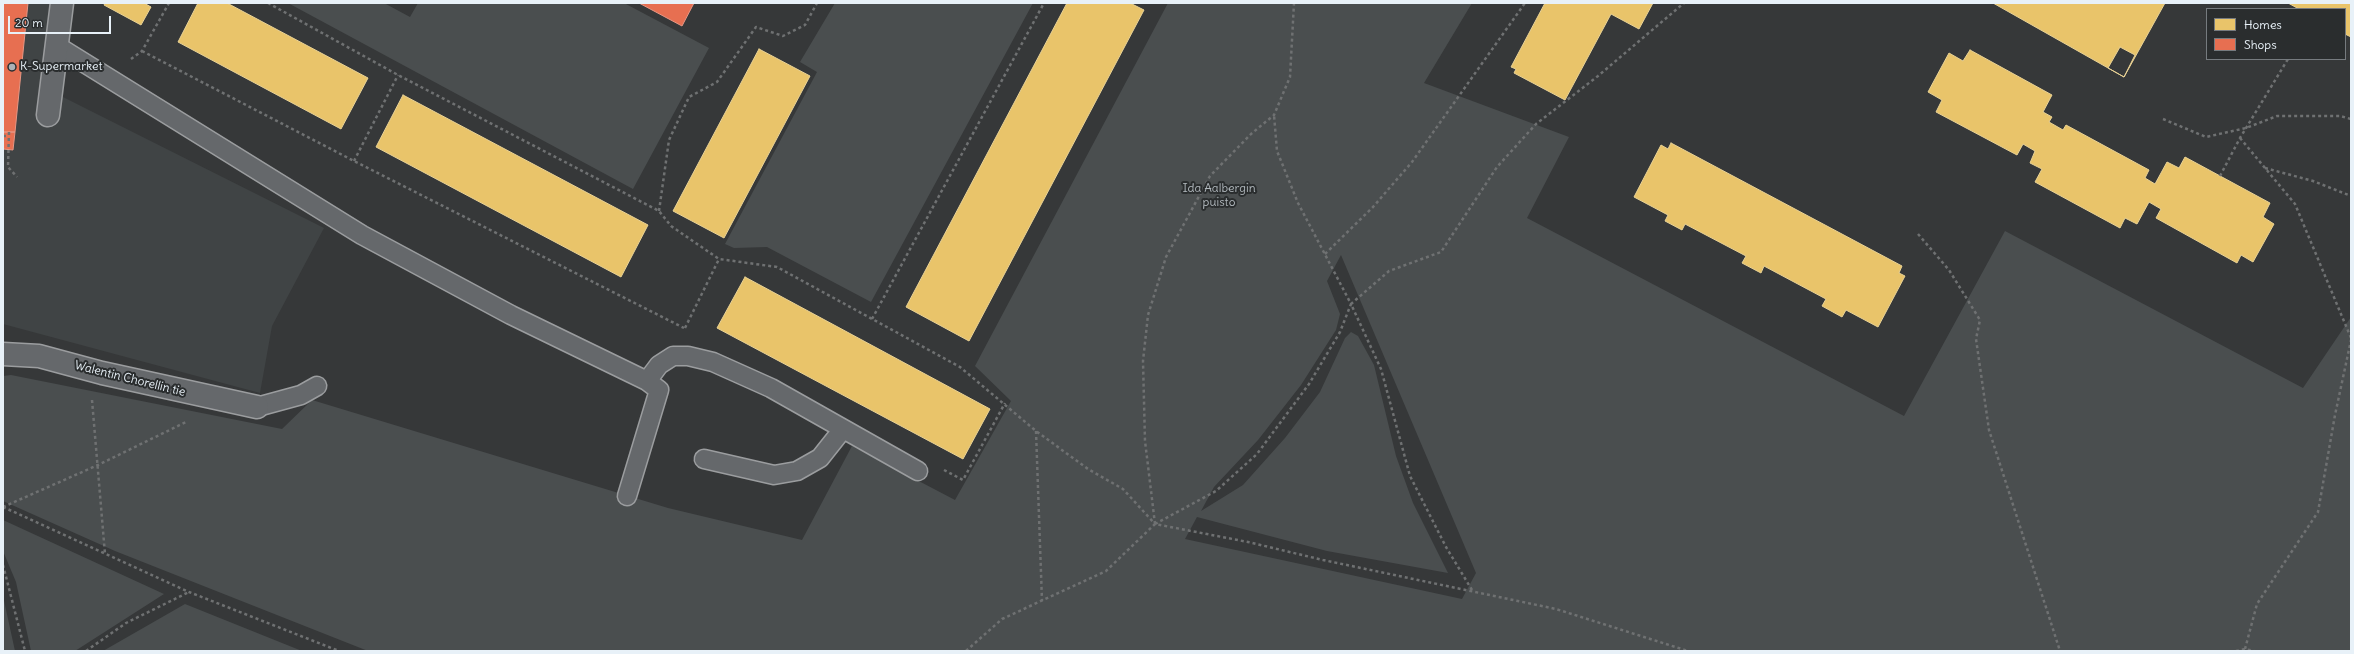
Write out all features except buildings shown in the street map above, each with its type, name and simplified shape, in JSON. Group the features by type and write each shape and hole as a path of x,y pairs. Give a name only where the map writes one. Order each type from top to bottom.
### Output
{"street":[{"path":"48,115 62,3"},
{"name":"Walentin Chorellin tie","path":"3,354 38,356 90,370 227,402 257,407"}],"lane":[{"path":"57,46 362,236 512,315 647,381 659,390 627,496"},
{"path":"647,381 659,366 673,356 688,356 714,362 771,388 918,471"},
{"path":"257,407 301,395 317,386"},
{"path":"704,459 774,475 797,471 820,458 843,429"}],"path":[{"path":"127,62 142,51 169,3"},
{"path":"268,3 398,75 659,211 671,226 718,259 777,267 960,367 1036,431 1088,469 1123,489 1155,524 1556,609 1688,651"},
{"path":"659,211 669,140 689,97 717,82 756,27 783,36 805,25 817,3"},
{"path":"872,319 1044,3"},
{"path":"1155,524 1145,441 1143,362 1148,315 1166,257 1210,176 1252,134 1274,115 1290,77 1294,3"},
{"path":"1325,254 1374,208 1412,162 1525,3"},
{"path":"966,651 1002,619 1106,571 1155,524 1216,491 1257,454 1309,384 1340,332 1351,304 1389,270 1441,252 1497,166 1536,124 1598,76 1684,3"},
{"path":"142,51 354,162 685,328"},
{"path":"2220,176 2240,138 2287,60"},
{"path":"354,162 398,75"},
{"path":"1274,115 1277,151 1298,203 1351,304 1381,369 1410,476 1446,547 1472,590"},
{"path":"2163,118 2206,137 2246,128 2277,116 2340,116 2351,119"},
{"path":"9,132 8,167 17,178"},
{"path":"3,136 9,136"},
{"path":"2240,138 2296,204 2351,339 2335,415 2318,512 2257,604 2245,649"},
{"path":"2265,168 2312,181 2351,196"},
{"path":"1918,234 1949,270 1980,320 1976,339 1989,430 2060,651"},
{"path":"673,356 718,259"},
{"path":"90,370 105,554"},
{"path":"3,507 98,465 227,402"},
{"path":"1036,431 1042,601"},
{"path":"3,507 189,592 339,651"},
{"path":"3,565 25,651"},
{"path":"86,651 126,624 189,592"},
{"path":"2236,651 2245,649 2254,651"}],"shaded area":[{"path":"3,3 54,3 45,88 324,228 272,326 260,393 3,324"}],"green space":[{"path":"288,3 384,3 410,17 418,3 624,3 709,48 633,189"},
{"path":"835,3 1033,3 871,302 767,247 734,248 725,244 817,72 800,62"},
{"name":"Ida Aalbergin puisto","path":"1168,3 1472,3 1424,83 1569,137 1527,218 1904,416 2005,231 2303,388 2351,317 2351,651 368,651 115,551 3,501 3,376 11,375 282,429 312,400 668,508 802,540 852,446 955,500 1011,401 975,366","holes":["1341,255 1476,573 1462,599 1185,539 1197,517 1327,551 1448,573 1413,503 1396,456 1374,365 1358,336 1351,332 1345,338 1320,392 1285,438 1243,485 1201,511 1214,487 1258,440 1301,385 1336,330 1340,314 1327,281"]},
{"path":"3,520 164,594 75,651 31,651 16,582 3,551"},
{"path":"3,596 15,651 3,651"},
{"path":"185,604 302,651 103,651"}],"place":[{"name":"K-Supermarket","path":"12,67"}]}
